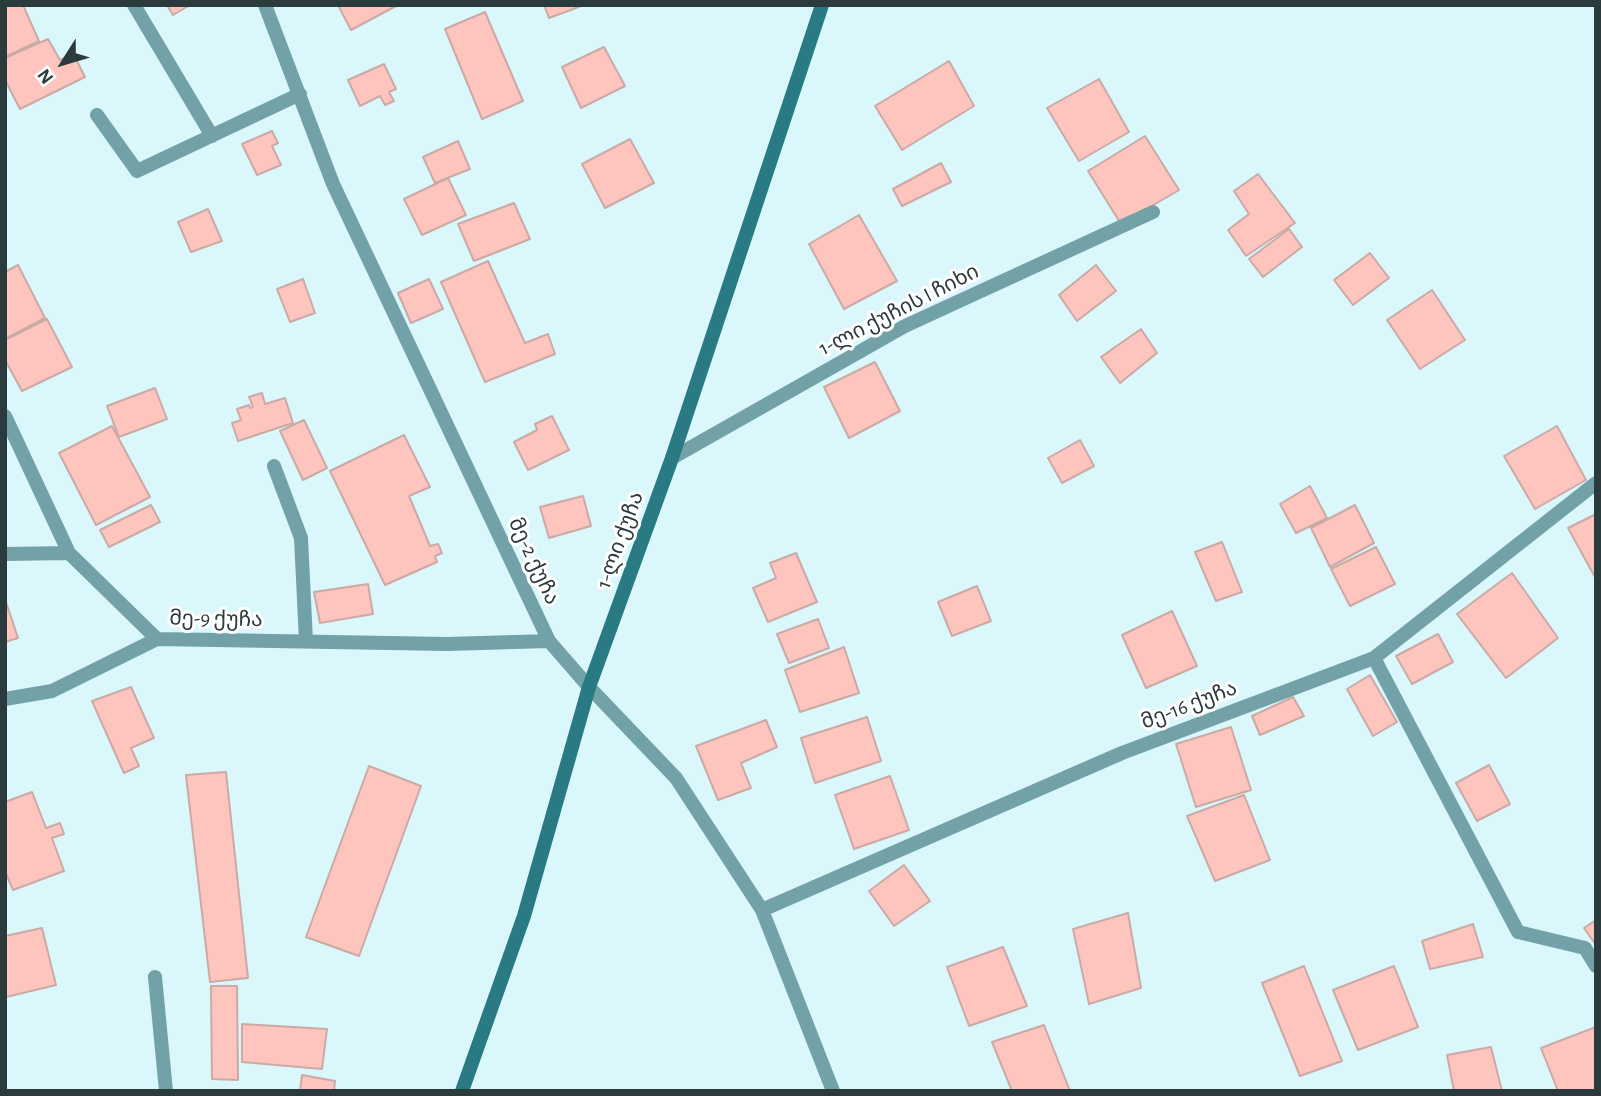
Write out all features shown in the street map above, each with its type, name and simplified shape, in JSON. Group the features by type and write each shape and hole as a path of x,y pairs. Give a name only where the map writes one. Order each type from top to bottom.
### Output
{"main road":[{"name":"1-ლი ქუჩა","path":"462,1091 524,916 589,687 672,458 822,5"}],"street":[{"path":"134,5 212,135"},
{"name":"მე-2 ქუჩა","path":"265,5 334,184 549,641 589,687 677,778 762,910 833,1091"},
{"path":"97,115 137,170 300,94"},
{"name":"1-ლი ქუჩის I ჩიხი","path":"672,458 905,326 1153,212"},
{"name":"მე-9 ქუჩა","path":"5,416 69,553 157,639 447,644 549,641"},
{"path":"274,466 300,538 306,641"},
{"name":"მე-16 ქუჩა","path":"762,910 1122,753 1374,658 1596,483"},
{"path":"5,554 69,553"},
{"path":"5,699 52,691 157,639"},
{"path":"1374,658 1518,932 1585,948 1596,966"},
{"path":"155,977 166,1091"}],"building":[{"path":"5,5 23,5 39,41 5,57"},
{"path":"167,5 190,5 173,15"},
{"path":"338,5 398,5 351,30"},
{"path":"544,5 584,5 549,18"},
{"path":"485,12 523,101 482,119 445,29"},
{"path":"48,39 60,60 74,55 85,77 20,109 5,80 5,58"},
{"path":"604,47 625,86 581,108 562,67"},
{"path":"949,61 974,106 902,150 875,106"},
{"path":"384,64 396,89 389,92 394,101 385,105 380,96 360,106 348,80"},
{"path":"1099,79 1129,132 1079,161 1047,108"},
{"path":"272,131 278,143 272,146 281,165 257,175 242,144"},
{"path":"1145,136 1179,190 1121,224 1088,171"},
{"path":"630,139 654,183 605,208 582,164"},
{"path":"458,141 470,169 435,183 423,157"},
{"path":"941,163 951,182 902,206 893,189"},
{"path":"1258,174 1295,223 1246,256 1228,230 1249,214 1234,191"},
{"path":"448,178 466,215 422,235 404,199"},
{"path":"514,203 530,239 474,261 458,224"},
{"path":"208,209 222,241 191,252 178,222"},
{"path":"859,215 897,281 844,309 809,244"},
{"path":"1289,229 1302,247 1263,277 1249,259"},
{"path":"1370,253 1389,278 1353,305 1334,280"},
{"path":"488,261 525,343 548,334 555,354 485,382 441,282"},
{"path":"18,265 45,318 5,339 5,272"},
{"path":"1096,265 1116,291 1077,321 1059,295"},
{"path":"303,279 315,313 290,322 277,289"},
{"path":"429,279 443,309 411,323 398,293"},
{"path":"1432,290 1465,340 1420,369 1387,320"},
{"path":"47,319 72,367 22,391 5,360 5,340"},
{"path":"1141,329 1157,353 1120,383 1101,357"},
{"path":"875,362 900,411 849,438 824,387"},
{"path":"155,388 167,419 119,437 107,406"},
{"path":"262,393 265,404 285,398 293,423 238,441 232,423 241,420 237,409 249,405 250,408 253,407 249,397"},
{"path":"552,416 569,450 528,470 514,442 537,430 535,424"},
{"path":"304,420 327,468 303,480 280,431"},
{"path":"112,426 150,497 96,525 59,453"},
{"path":"1557,426 1586,480 1535,509 1504,456"},
{"path":"404,435 430,487 409,496 430,546 438,544 442,553 435,556 437,562 385,585 330,471"},
{"path":"1080,440 1094,466 1062,483 1048,458"},
{"path":"1310,486 1327,518 1296,533 1280,504"},
{"path":"583,496 591,526 549,538 540,507"},
{"path":"151,505 160,522 109,547 100,530"},
{"path":"1355,505 1374,543 1330,567 1311,528"},
{"path":"1596,514 1596,579 1568,528"},
{"path":"1222,542 1242,592 1216,601 1195,552"},
{"path":"1376,547 1395,584 1350,606 1331,569"},
{"path":"796,553 817,602 768,622 753,588 776,578 770,563"},
{"path":"1512,573 1558,638 1506,678 1457,614"},
{"path":"368,584 373,614 320,623 314,592"},
{"path":"977,586 991,621 952,636 938,602"},
{"path":"5,599 18,638 5,642"},
{"path":"1172,611 1197,666 1146,688 1122,635"},
{"path":"818,619 829,648 789,663 777,634"},
{"path":"1438,634 1453,662 1412,684 1396,656"},
{"path":"844,647 859,693 800,712 785,670"},
{"path":"1370,675 1397,722 1373,736 1347,689"},
{"path":"131,687 154,738 131,748 139,766 124,773 92,701"},
{"path":"1293,697 1304,716 1260,735 1252,716"},
{"path":"867,717 881,761 815,783 801,738"},
{"path":"766,720 777,747 741,763 751,788 718,800 696,746"},
{"path":"1231,727 1251,790 1196,807 1176,744"},
{"path":"1489,765 1510,804 1477,821 1456,783"},
{"path":"369,766 421,786 359,956 306,937"},
{"path":"226,772 248,978 210,982 186,775"},
{"path":"890,776 909,830 854,849 835,795"},
{"path":"32,792 46,828 60,823 64,834 52,838 64,871 13,890 5,871 5,802"},
{"path":"1244,795 1270,860 1215,881 1187,816"},
{"path":"904,865 930,901 894,926 869,891"},
{"path":"1128,913 1141,988 1089,1004 1073,929"},
{"path":"1596,920 1596,945 1584,928"},
{"path":"1473,924 1483,957 1430,969 1422,941"},
{"path":"42,928 56,985 6,997 5,936"},
{"path":"1003,947 1027,1006 969,1026 947,967"},
{"path":"1304,966 1342,1061 1300,1076 1262,983"},
{"path":"1394,966 1418,1027 1358,1050 1333,990"},
{"path":"211,986 237,986 238,1080 212,1079"},
{"path":"242,1024 327,1029 322,1069 242,1062"},
{"path":"1044,1025 1070,1091 1012,1091 992,1042"},
{"path":"1596,1027 1596,1091 1558,1091 1541,1048"},
{"path":"1491,1047 1502,1091 1454,1091 1447,1055"},
{"path":"302,1075 335,1081 334,1091 300,1091"}]}
